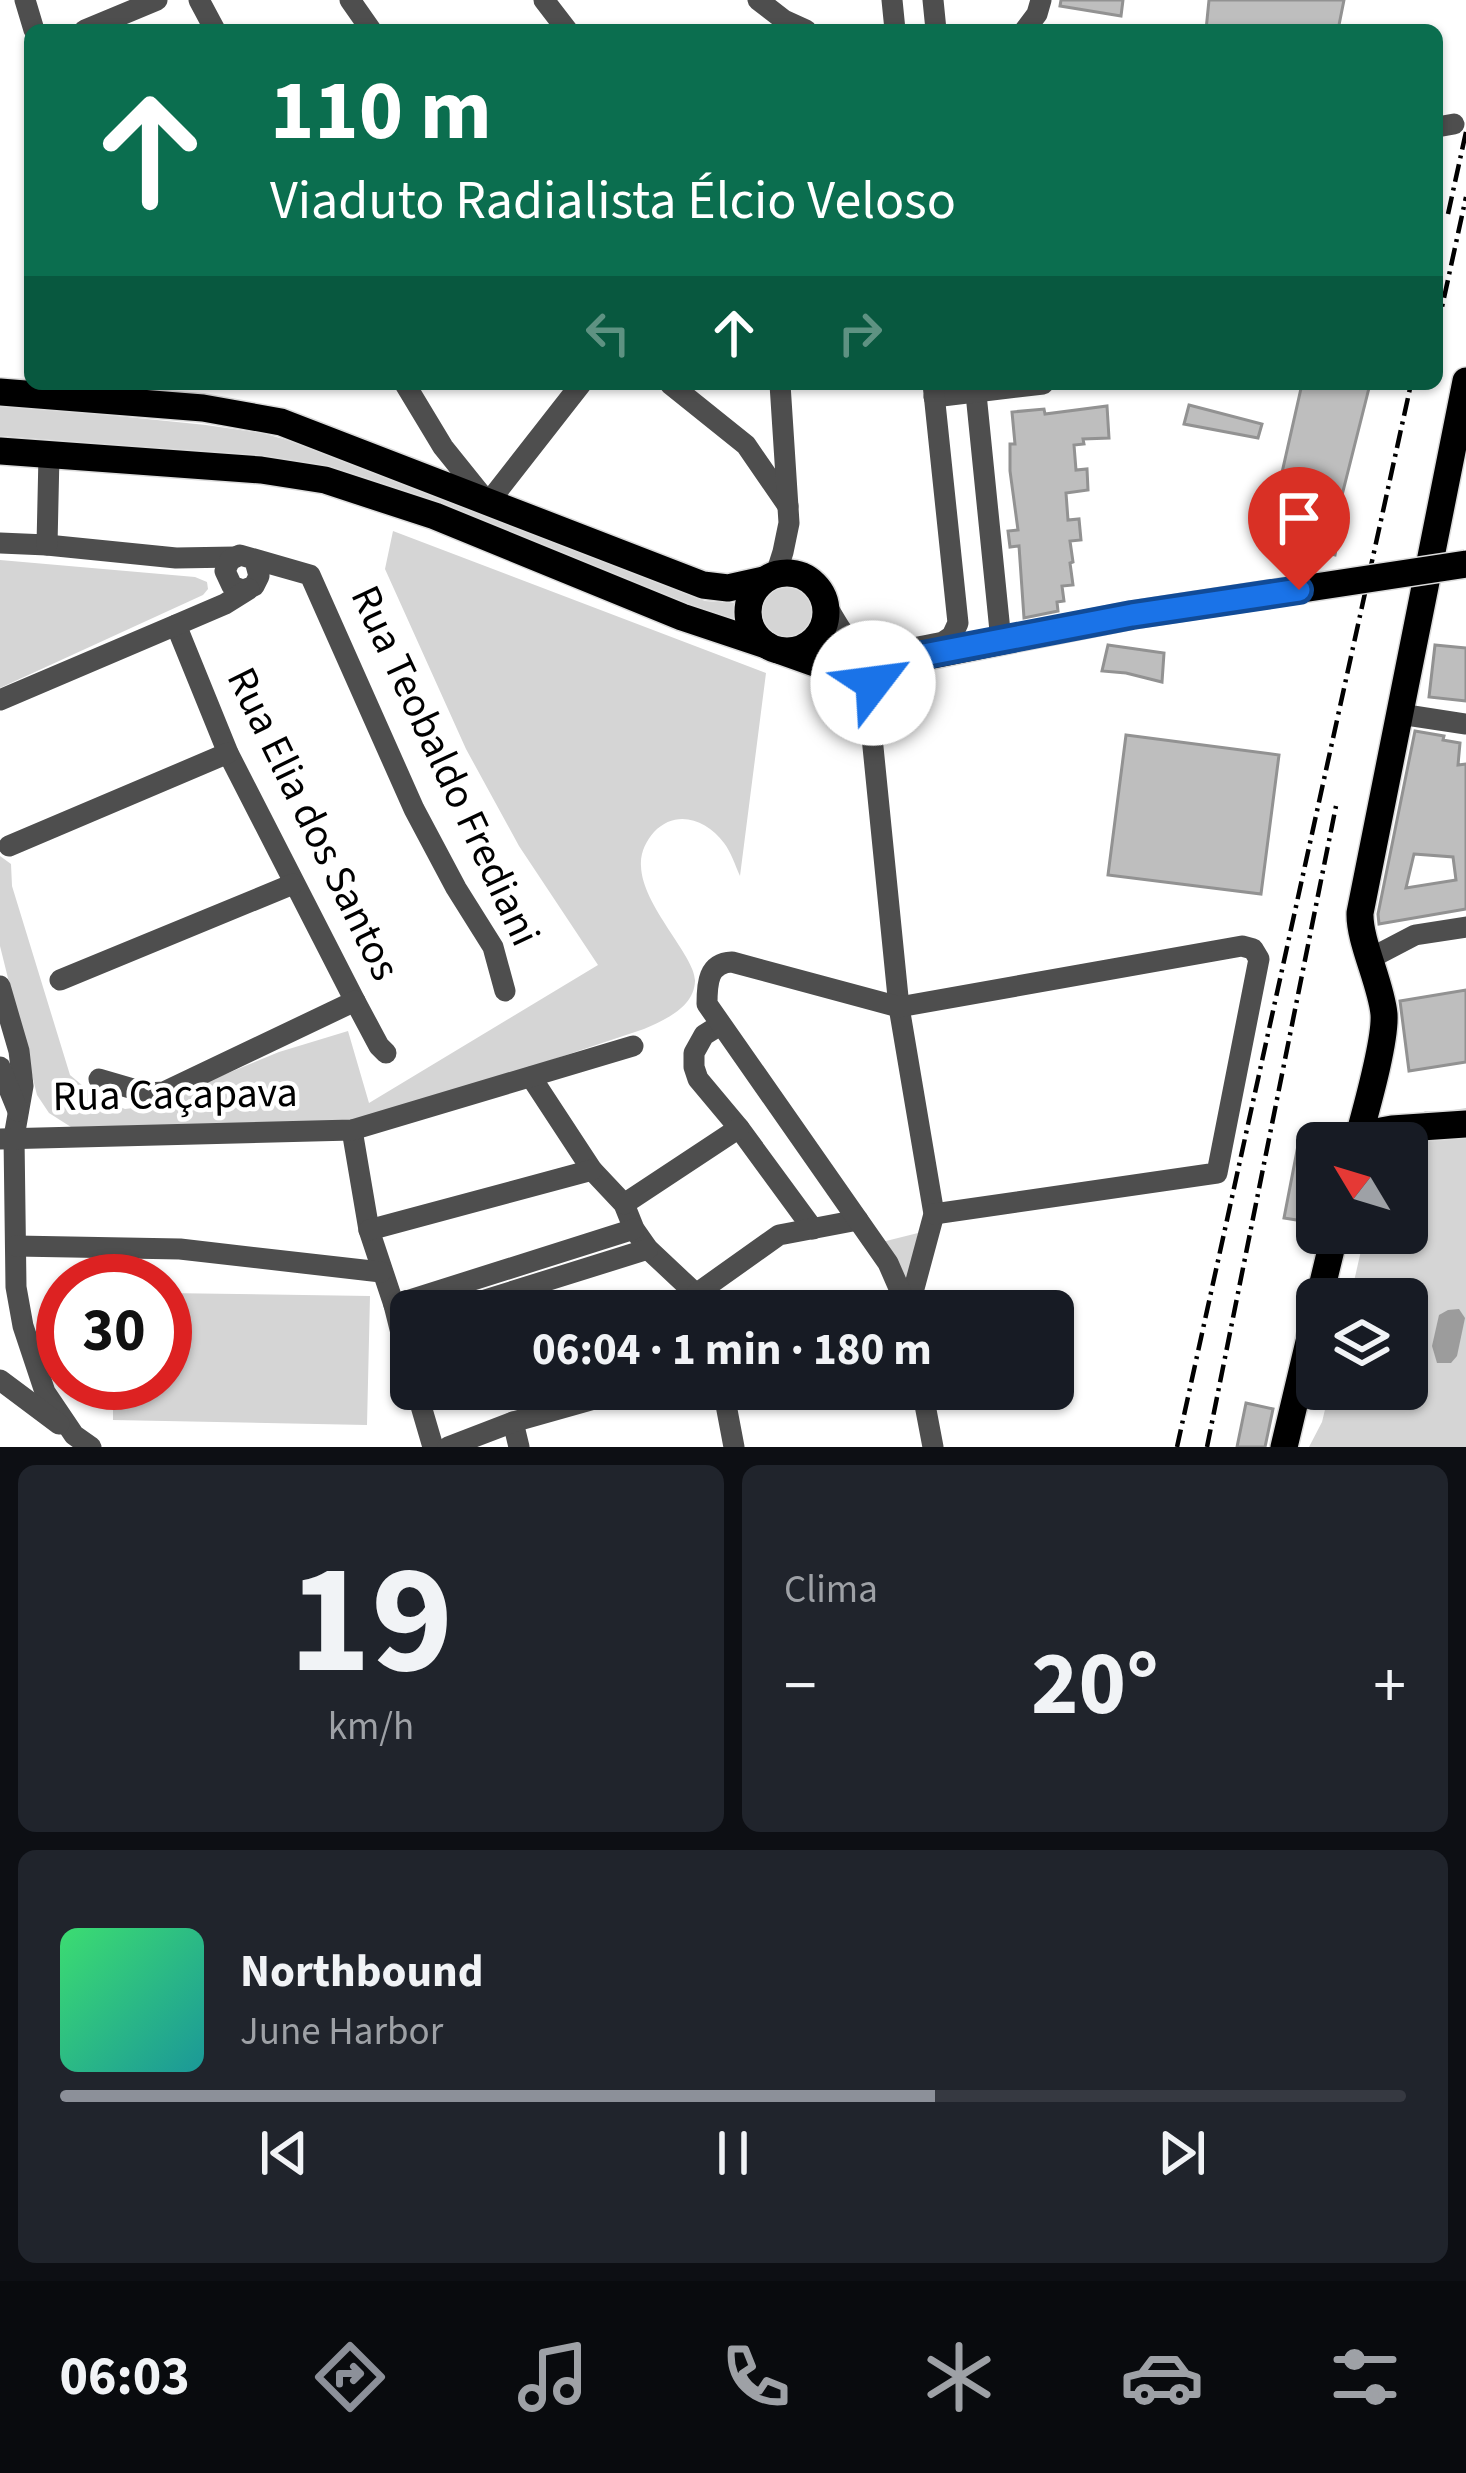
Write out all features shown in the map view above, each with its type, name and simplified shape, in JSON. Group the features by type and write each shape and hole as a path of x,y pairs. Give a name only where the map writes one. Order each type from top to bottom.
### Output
{"main road":[{"path":"1362,1122 1384,1013 1360,913 1466,381"},
{"path":"0,392 142,394 281,422 703,585 728,588 770,577 798,573 809,578 827,607 822,631 794,651 774,648 750,626 749,600 770,577"},
{"path":"0,451 261,470 325,480 435,516 701,625 843,673 1132,615 1466,564"},
{"path":"1428,1127 1466,1124"},
{"path":"1284,1447 1296,1396"}],"street":[{"path":"99,24 157,0"},
{"path":"544,0 562,24"},
{"path":"758,0 793,24"},
{"path":"409,390 443,447 488,503 576,390"},
{"path":"677,390 746,445 788,507"},
{"path":"770,577 788,537 781,390"},
{"path":"827,607 844,635 857,648 871,652 943,642 952,636 958,623 933,390"},
{"path":"975,390 1001,641"},
{"path":"746,445 768,442 785,433"},
{"path":"47,545 49,455"},
{"path":"0,543 176,559 242,574 210,609 0,700"},
{"name":"Rua Teobaldo Frediani","path":"242,574 303,573 415,809 494,947 505,991"},
{"name":"Rua Elia dos Santos","path":"176,626 228,753 386,1053"},
{"path":"868,697 887,662"},
{"path":"843,673 861,683 868,697 899,1007 934,1214 913,1290"},
{"path":"1400,714 1466,724"},
{"path":"9,846 228,753"},
{"path":"60,980 293,884"},
{"path":"1371,958 1415,935 1466,927"},
{"path":"898,1290 888,1263 707,1004 709,977 720,962 899,1007 1242,946 1253,949 1259,959 1217,1173 934,1214"},
{"path":"0,986 19,1051 23,1086 19,1112 7,1138 16,1246 8,1288 45,1392 83,1441"},
{"path":"99,1079 147,1093 164,1092 355,1000"},
{"path":"721,1025 704,1035 694,1053 698,1078 813,1229"},
{"name":"Rua Caçapava","path":"7,1138 352,1130 633,1046"},
{"path":"0,1067 19,1112"},
{"path":"531,1077 592,1170 624,1204 648,1249 686,1290"},
{"path":"624,1204 739,1128"},
{"path":"352,1130 369,1230 390,1292"},
{"path":"369,1230 592,1170"},
{"path":"713,1290 779,1235 858,1220"},
{"path":"475,1290 634,1229"},
{"path":"16,1246 180,1249 381,1272"},
{"path":"517,1290 648,1249"},
{"path":"0,1381 83,1441"},
{"path":"422,1410 433,1447"},
{"path":"448,1447 556,1410"},
{"path":"727,1410 734,1447"},
{"path":"926,1410 933,1447"},
{"path":"513,1422 519,1447"}],"shaded area":[{"path":"0,404 206,425 298,443 705,601 735,603 737,627 366,478 332,468 229,454 0,436"},
{"path":"393,531 766,673 740,876 717,835 690,820 663,825 648,839 641,856 650,897 693,971 689,999 677,1012 644,1029 369,1121 71,1127 49,1113 37,1095 0,946 0,856 11,864 12,886 70,1075 96,1097 125,1109 148,1106 279,1052 348,1031 369,1103 598,965 519,846 466,749 385,569"},
{"path":"0,560 195,577 207,582 208,589 0,688"},
{"path":"788,577 812,587 822,611 812,635 788,645 764,635 754,611 764,587"},
{"path":"1466,1108 1466,1447 1309,1447 1325,1410 1428,1410 1428,1278 1355,1278 1360,1254 1428,1254 1428,1122 1410,1122 1425,1111"},
{"path":"918,1233 908,1290 904,1290 878,1243"},
{"path":"192,1293 370,1296 367,1425 113,1420 113,1410 192,1410"},
{"path":"1459,1309 1465,1318 1457,1356 1451,1363 1437,1363 1432,1346 1439,1315"}],"building":[{"path":"1061,0 1123,0 1121,16 1060,6"},
{"path":"1209,0 1344,0 1339,24 1207,24"},
{"path":"1301,390 1368,390 1334,527 1340,529 1335,555 1309,549 1307,559 1290,555 1288,543 1267,539"},
{"path":"1189,405 1262,424 1258,438 1184,424"},
{"path":"1107,406 1109,438 1083,439 1084,444 1074,445 1076,470 1087,469 1088,490 1066,493 1068,520 1079,519 1081,540 1070,541 1073,585 1062,586 1064,601 1057,602 1058,611 1024,618 1019,546 1010,547 1008,531 1018,530 1010,471 1010,444 1015,444 1012,412 1044,409 1045,414"},
{"path":"1108,645 1164,653 1162,682 1102,671"},
{"path":"1435,645 1466,648 1466,701 1429,697"},
{"path":"1415,731 1444,736 1443,740 1460,743 1458,765 1466,764 1466,909 1379,924","holes":["1414,854 1453,857 1456,880 1406,888"]},
{"path":"1126,735 1279,755 1261,894 1108,875"},
{"path":"1466,990 1466,1062 1409,1071 1400,1001"},
{"path":"1296,1156 1296,1220 1284,1218"},
{"path":"1246,1403 1273,1409 1265,1447 1237,1447"}],"railway":[{"path":"1448,214 1466,132"},
{"path":"1443,302 1466,197"},
{"path":"1177,1447 1410,390"},
{"path":"1207,1447 1336,806"}],"route":[{"path":"873,683 887,662 1132,615 1299,590"}]}
